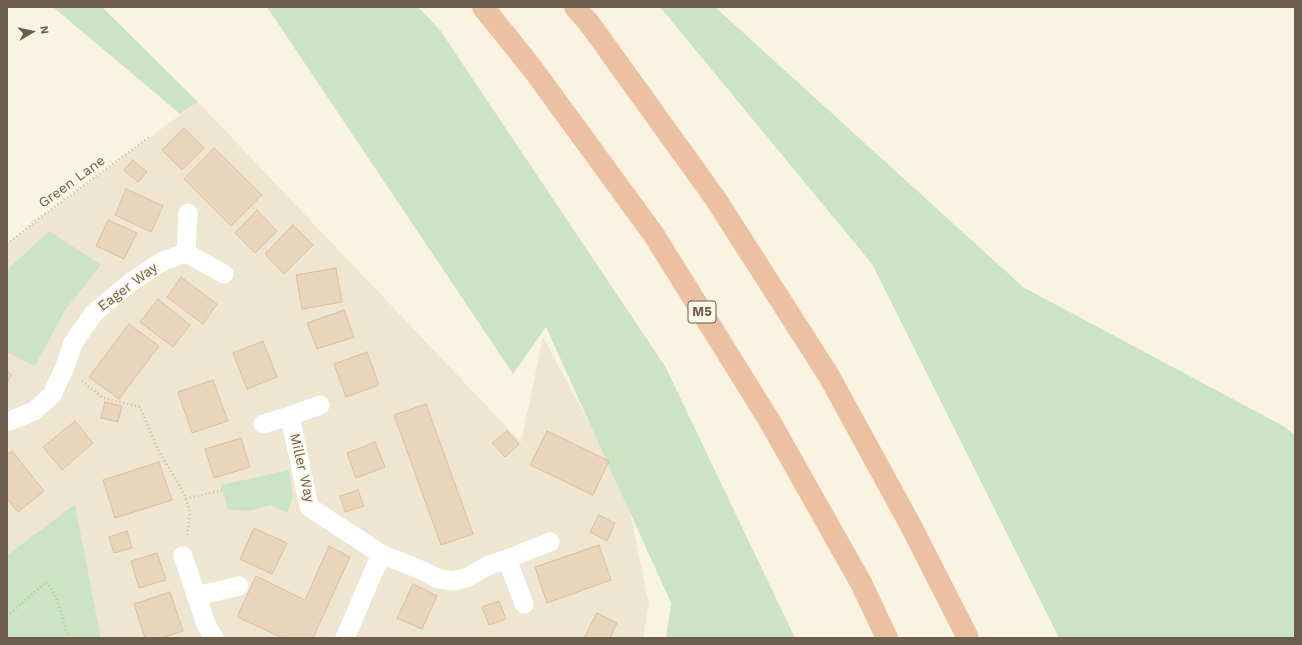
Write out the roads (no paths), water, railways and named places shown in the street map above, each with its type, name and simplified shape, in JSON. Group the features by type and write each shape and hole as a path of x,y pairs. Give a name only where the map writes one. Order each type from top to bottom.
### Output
{"highway":[{"name":"M5","path":"483,7 532,68 654,236 769,420 861,583 887,638"},
{"path":"575,7 594,30 715,198 829,376 911,526 968,638"}],"street":[{"path":"188,213 186,253 224,274"},
{"name":"Eager Way","path":"7,422 34,411 52,395 65,367 73,343 94,313 131,282 163,260 186,253"},
{"name":"Miller Way","path":"262,424 320,405"},
{"name":"Miller Way","path":"290,416 309,507 381,554 439,579 454,581 468,577 487,566 550,542"},
{"path":"345,638 381,554"},
{"path":"183,556 206,624 214,638"},
{"path":"507,559 524,604"},
{"path":"196,596 240,586"}]}
